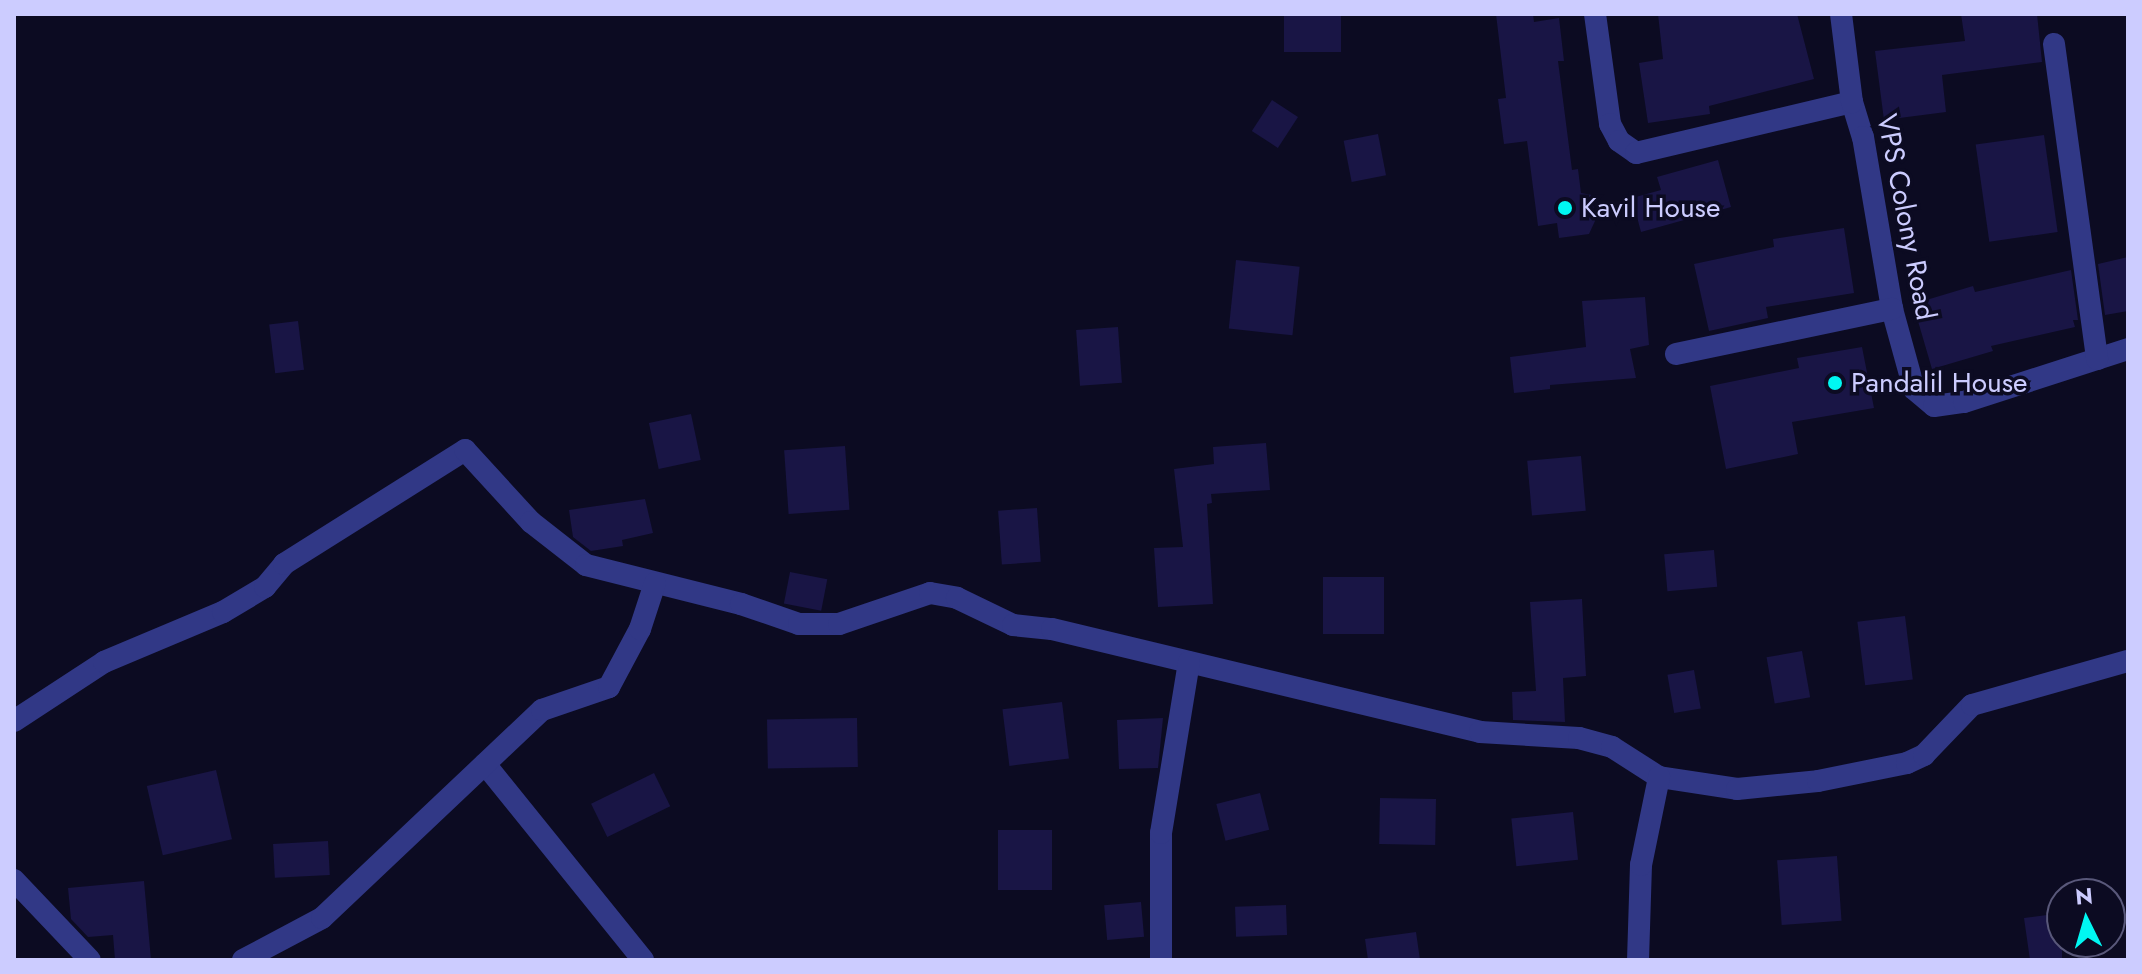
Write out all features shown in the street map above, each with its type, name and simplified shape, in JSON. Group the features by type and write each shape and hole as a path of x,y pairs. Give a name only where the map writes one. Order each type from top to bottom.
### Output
{"street":[{"name":"VPS Colony Road","path":"1595,14 1610,124 1619,141 1636,153 1852,102 1863,137 1892,309 1914,389 1934,406 1964,402 2128,349"},
{"path":"1841,14 1852,102"},
{"path":"2054,44 2097,359"},
{"path":"1676,354 1892,309"},
{"path":"14,721 104,662 223,612 265,587 284,564 465,450 531,522 586,565 741,604 799,624 839,624 930,593 957,598 1013,625 1052,629 1480,732 1579,738 1612,747 1659,777 1737,789 1818,781 1907,763 1924,755 1972,705 2128,661"},
{"path":"243,960 322,918 542,710 609,687 640,629 655,583"},
{"path":"1161,960 1161,833 1189,662"},
{"path":"485,764 643,960"},
{"path":"1638,960 1641,865 1659,777"},
{"path":"14,880 90,960"}],"building":[{"path":"1284,14 1341,14 1341,52 1284,52"},
{"path":"1496,14 1533,14 1534,22 1559,18 1564,61 1558,61 1572,170 1578,169 1581,193 1592,195 1595,221 1589,234 1559,238 1557,223 1538,226 1527,141 1504,144 1498,99 1506,98"},
{"path":"1658,14 1797,14 1814,79 1709,106 1710,114 1648,123 1639,63 1663,59"},
{"path":"1961,14 2037,14 2042,62 1942,75 1946,112 1884,120 1875,51 1965,41"},
{"path":"1272,100 1298,117 1278,148 1252,131"},
{"path":"1378,134 1386,175 1352,182 1344,141"},
{"path":"2044,135 2058,232 1989,242 1976,145"},
{"path":"1718,160 1731,207 1641,232 1632,198 1661,190 1657,177"},
{"path":"1844,228 1854,293 1766,307 1768,318 1709,331 1694,264 1774,247 1773,239"},
{"path":"2128,257 2128,311 2105,315 2098,264"},
{"path":"1236,260 1300,267 1292,335 1229,329"},
{"path":"2071,270 2078,320 2073,320 2075,327 1991,346 1993,351 1932,369 1913,304 1973,286 1975,292"},
{"path":"1645,297 1649,345 1630,349 1636,378 1550,385 1550,389 1514,393 1510,357 1586,347 1582,301"},
{"path":"298,321 304,370 275,373 269,325"},
{"path":"1118,327 1122,383 1080,386 1076,330"},
{"path":"1862,347 1874,408 1792,422 1798,454 1726,469 1710,386 1799,368 1797,358"},
{"path":"691,414 701,460 659,469 649,423"},
{"path":"1266,443 1270,490 1211,494 1212,503 1207,504 1213,604 1158,607 1154,548 1183,547 1174,469 1214,464 1213,447"},
{"path":"845,446 849,510 789,514 784,450"},
{"path":"1581,456 1586,511 1532,515 1527,461"},
{"path":"645,499 653,533 622,540 623,546 591,551 573,537 569,510"},
{"path":"1037,508 1041,562 1002,565 998,511"},
{"path":"1714,550 1717,587 1667,591 1664,554"},
{"path":"790,572 827,579 821,611 784,603"},
{"path":"1323,577 1384,577 1384,634 1323,634"},
{"path":"1582,599 1586,676 1563,678 1565,722 1513,720 1512,692 1536,691 1530,602"},
{"path":"1905,616 1913,680 1865,685 1857,622"},
{"path":"1802,651 1810,697 1775,704 1767,657"},
{"path":"1694,670 1701,708 1674,713 1667,675"},
{"path":"1062,702 1069,759 1009,766 1002,709"},
{"path":"857,718 858,767 768,769 767,720"},
{"path":"1163,718 1158,768 1119,769 1117,720"},
{"path":"216,770 232,839 163,855 147,786"},
{"path":"654,773 670,806 607,837 591,804"},
{"path":"1260,793 1269,830 1226,841 1216,804"},
{"path":"1380,798 1436,799 1435,845 1379,844"},
{"path":"1573,812 1578,860 1516,866 1511,818"},
{"path":"998,830 1052,830 1052,890 998,890"},
{"path":"328,841 330,875 275,878 273,844"},
{"path":"1837,856 1842,921 1782,925 1777,860"},
{"path":"144,881 151,960 115,960 113,935 88,937 71,919 68,888"},
{"path":"1141,902 1144,937 1107,940 1104,905"},
{"path":"1286,905 1287,935 1236,937 1235,907"},
{"path":"2046,915 2046,958 2062,960 2030,960 2024,918"},
{"path":"1416,932 1420,960 1368,960 1365,939"}],"place":[{"name":"Kavil House","path":"1565,208"},
{"name":"Pandalil House","path":"1835,383"}]}
